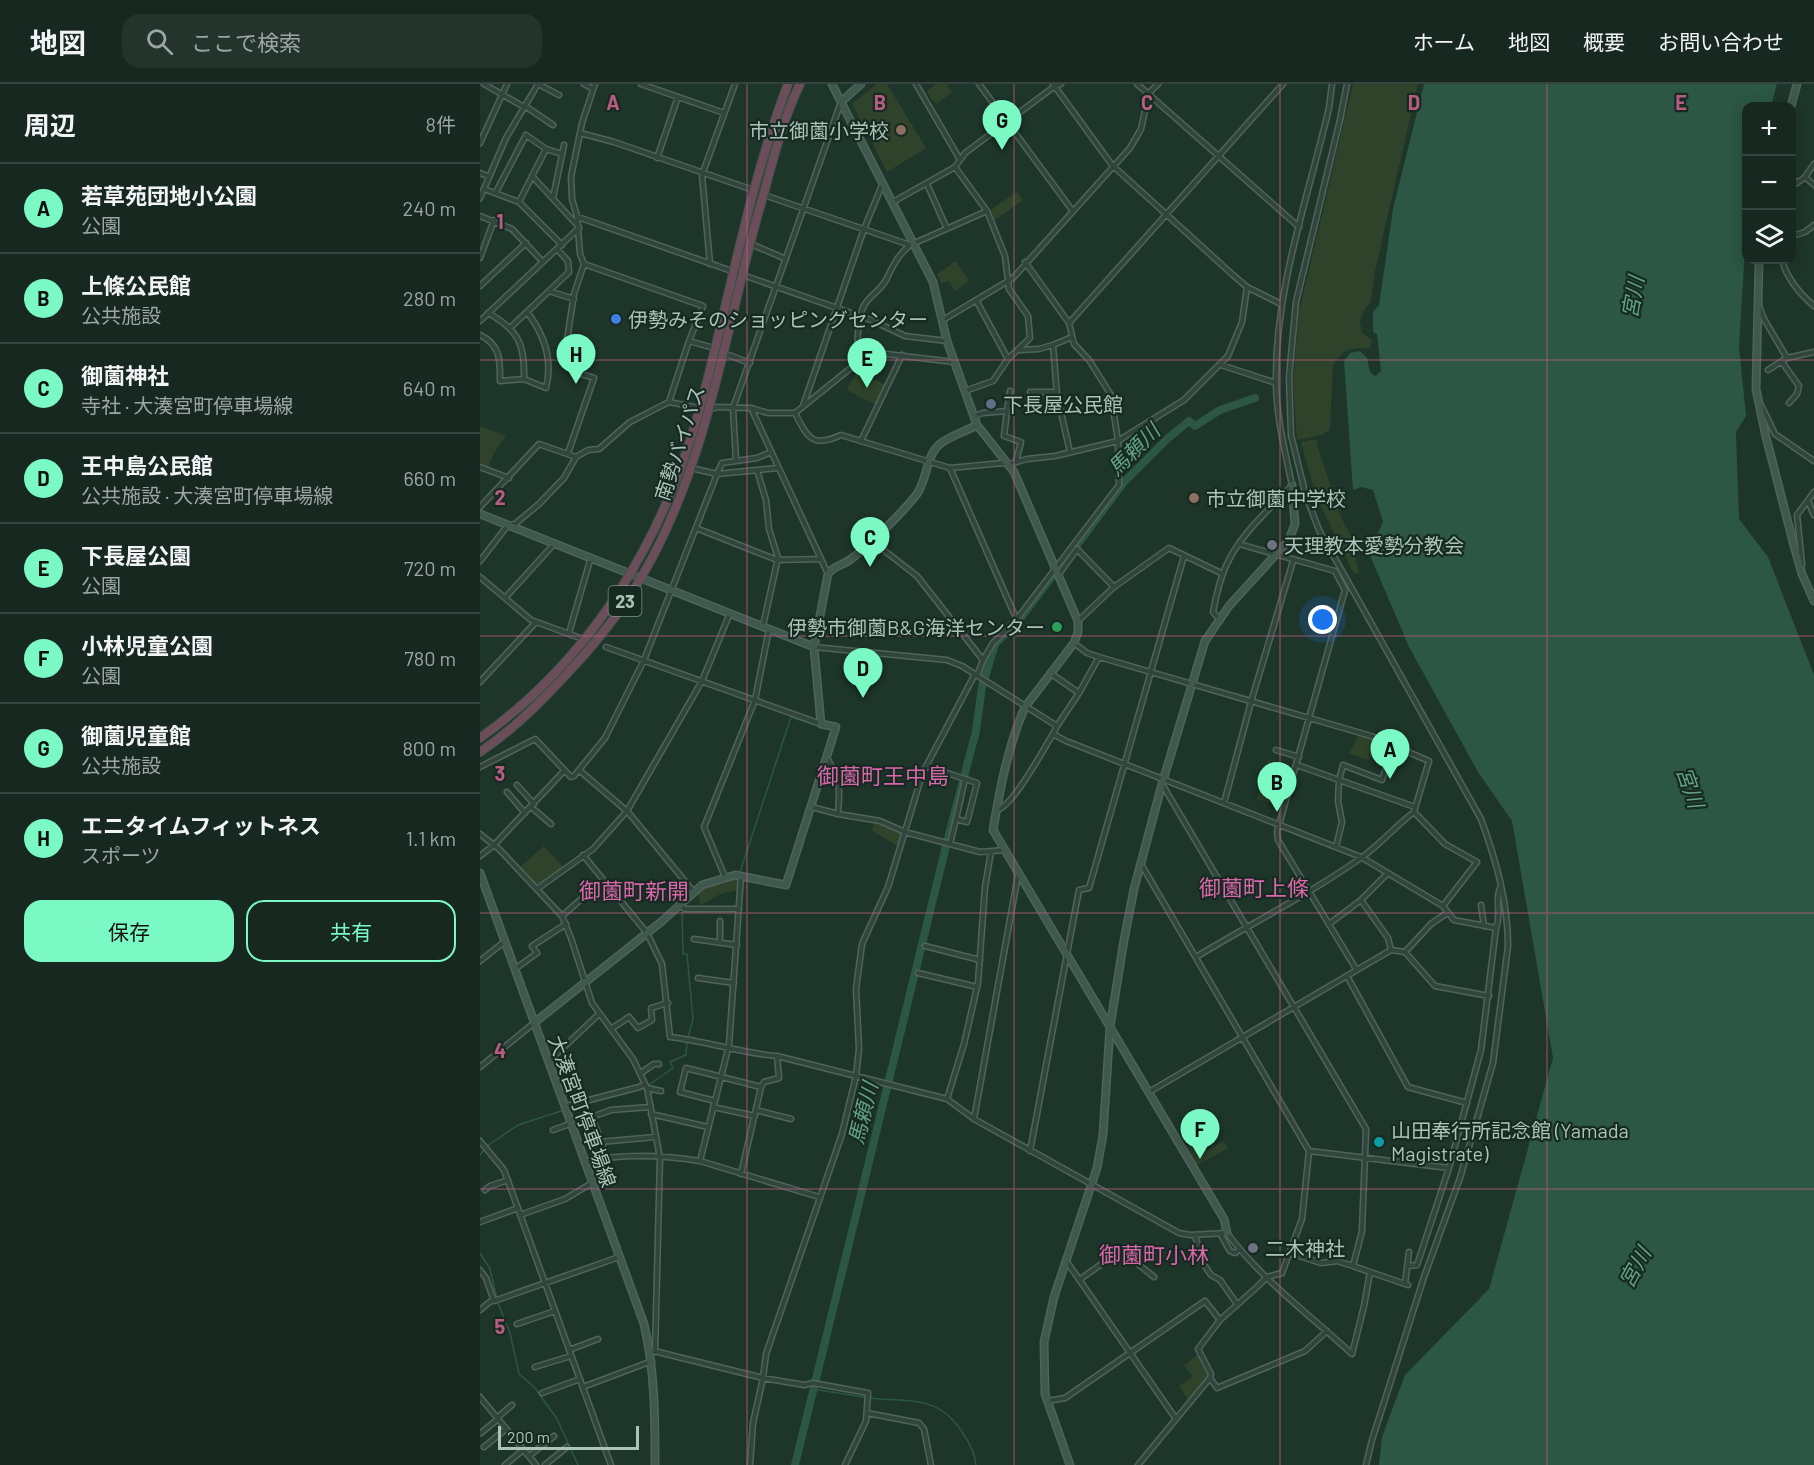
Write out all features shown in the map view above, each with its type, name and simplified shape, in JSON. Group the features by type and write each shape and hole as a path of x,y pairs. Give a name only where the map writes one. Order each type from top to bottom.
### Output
{"highway":[{"name":"南勢バイパス","path":"480,738 522,705 585,639 632,573 661,517 700,408 753,190 775,117 788,84"},
{"name":"南勢バイパス","path":"480,752 522,718 579,662 642,577 674,514 709,410 750,244 783,127 800,84"}],"street":[{"path":"484,84 553,124"},
{"path":"480,142 507,84"},
{"path":"480,198 488,176 538,84 559,95"},
{"path":"568,453 594,378 571,370 565,364 565,345 584,264 580,254 578,217 572,199 572,177 582,123 594,86 584,84"},
{"path":"641,84 724,113"},
{"path":"710,264 703,173 735,84"},
{"path":"832,84 884,182 912,245 933,282 947,341 977,425 1013,463 1078,621 1078,632 1074,643 1025,707 1010,747 993,830 1224,1219 1224,1234 1230,1251 1234,1253 1239,1250"},
{"path":"736,461 733,408 841,102 861,84"},
{"path":"916,84 959,158"},
{"path":"979,84 1072,210"},
{"path":"893,202 955,167 959,158 1054,85 1061,84"},
{"path":"1137,84 1299,227"},
{"path":"943,320 1008,281 1136,139 1141,129 1149,93 1158,84"},
{"path":"1069,323 1284,84"},
{"path":"1070,1465 1048,1401 1043,1377 1044,1342 1054,1296 1091,1185 1103,1136 1110,1026 1140,862 1205,641 1218,619 1289,540 1295,524 1292,485 1280,430 1276,383 1277,341 1281,304 1329,108 1332,84"},
{"path":"1347,84 1296,302 1289,377 1291,435 1306,496 1319,530 1480,819 1501,886 1508,946 1493,1063 1460,1178 1424,1277 1366,1465"},
{"path":"1792,102 1797,84"},
{"path":"1054,85 1112,165 1247,287 1281,304"},
{"path":"657,158 678,97"},
{"path":"580,134 614,142 753,190"},
{"path":"496,192 526,135 546,149 562,154"},
{"path":"553,199 564,145"},
{"path":"519,202 546,149"},
{"path":"1796,182 1804,177 1814,164"},
{"path":"955,167 987,211 1008,266 1010,289 1028,316 1030,338 1008,359 993,381 965,391"},
{"path":"480,173 488,176"},
{"path":"532,176 579,228"},
{"path":"1804,177 1814,185"},
{"path":"802,407 864,229 884,182"},
{"path":"927,184 947,229"},
{"path":"484,189 519,202 562,244"},
{"path":"764,195 912,245"},
{"path":"858,357 856,333 865,302 876,294 886,280 894,261 912,245 987,211"},
{"path":"480,216 512,229 543,262"},
{"path":"578,217 861,317 905,336 947,341"},
{"path":"480,258 494,220"},
{"path":"1796,235 1814,225"},
{"path":"480,321 579,228"},
{"path":"480,285 526,243"},
{"path":"750,244 786,259"},
{"path":"510,328 570,269 568,261 557,249"},
{"path":"1025,262 1069,323 1074,345 1089,360 1111,395 1118,441 1119,485 1058,571"},
{"path":"584,264 703,306 669,402"},
{"path":"1759,264 1756,389 1770,452 1803,574 1814,601"},
{"path":"1784,264 1790,280 1814,306"},
{"path":"795,413 808,435 814,440 824,442 841,435 950,468 1013,463 1118,441 1184,400 1221,365 1228,356 1242,322 1247,287"},
{"path":"549,291 574,299"},
{"path":"976,300 1008,359"},
{"path":"1757,304 1787,358"},
{"path":"480,335 487,338 498,350 500,381 524,379 546,388 546,348 540,330 527,312"},
{"path":"488,313 510,328 518,338 524,352 524,379"},
{"path":"1018,350 1039,350 1072,337"},
{"path":"689,341 715,348"},
{"path":"1053,345 1056,392 1070,452"},
{"path":"709,410 717,407 751,408 768,413 795,413 852,367 858,357 869,352 954,362"},
{"path":"1768,370 1787,358 1814,352"},
{"path":"723,353 750,363"},
{"path":"861,441 902,355"},
{"path":"1782,362 1799,386 1797,394 1788,403"},
{"path":"1221,365 1276,383"},
{"path":"1010,391 1004,436 1021,442 1013,463"},
{"path":"1030,392 1056,392"},
{"path":"1758,400 1775,434 1814,461"},
{"path":"480,561 508,525 515,524 539,504 564,478 576,457 588,450 599,449 630,423 669,402 700,408"},
{"path":"751,408 828,574 850,560 871,541 918,492 938,445 951,436 977,425"},
{"path":"974,416 1007,411"},
{"path":"480,507 539,444 576,457"},
{"path":"480,767 535,739 571,777 579,770 605,738 644,660 722,463 757,458 771,452"},
{"path":"480,466 509,478"},
{"path":"691,467 717,474 778,468"},
{"path":"950,468 1017,619"},
{"path":"725,877 704,827 755,700 777,560 769,529 766,500 757,470"},
{"path":"1218,619 1213,612 1217,588 1239,544 1292,485"},
{"path":"1803,574 1797,515 1814,492"},
{"path":"1808,501 1814,515"},
{"path":"480,514 814,647 947,660 978,676 1057,726"},
{"path":"696,528 777,560 820,559"},
{"path":"871,541 917,576 983,660"},
{"path":"504,598 555,543"},
{"path":"1239,544 1335,572 1345,590 1280,825 1278,840 1356,969"},
{"path":"1078,621 1114,588 1169,548 1223,574"},
{"path":"750,1465 753,1423 766,1354 842,1134 856,1076 860,1048 856,989 860,951 888,886 926,766 978,676 983,660 993,643 1017,619 1077,549 1114,588"},
{"path":"1030,1151 1079,890 1089,888 1184,556"},
{"path":"569,633 591,557"},
{"path":"1224,803 1293,561"},
{"name":"大湊宮町停車場線","path":"655,1465 653,1351 534,1023 647,933 693,891 709,882 741,875 786,885 836,727 821,724 814,647 828,574"},
{"path":"480,577 522,614 536,622 585,639"},
{"path":"537,889 593,849 627,811 702,681 730,613"},
{"path":"480,682 536,622"},
{"path":"1074,643 1087,653 1150,673 1371,736 1429,761 1414,810 1361,857 1309,891 1196,957"},
{"path":"606,647 821,724"},
{"path":"997,810 1003,808 1012,798 1079,693 1099,657"},
{"path":"1050,673 1079,693"},
{"path":"1053,734 1163,781 1361,857 1443,906 1454,920 1496,928"},
{"path":"1336,847 1342,822 1338,801 1339,780 1343,765 1384,780 1393,746"},
{"path":"1276,750 1299,757"},
{"path":"827,758 837,775 840,787 838,814"},
{"path":"1297,765 1414,810 1445,844 1477,862 1443,906"},
{"path":"926,766 977,783 968,822 956,819"},
{"path":"579,770 627,811 693,891"},
{"path":"480,856 494,845 564,771"},
{"path":"950,844 965,779"},
{"path":"1163,781 1366,1129 1362,1231 1353,1266"},
{"path":"517,785 532,806 551,824"},
{"path":"507,792 525,813"},
{"path":"812,807 880,821 905,832 980,852 1005,850"},
{"path":"480,834 494,845 562,916 592,1003 641,1073 646,1086 659,1155 653,1351 763,1378 804,1385 813,1383 868,1395 867,1413 860,1435 845,1465"},
{"path":"947,1099 964,1044 977,987 985,887 991,852"},
{"path":"583,855 647,933 662,964 670,1037 755,1055 777,1056 947,1099 974,1119 1179,1233 1224,1234 1267,1277 1352,1353 1370,1272"},
{"path":"1140,862 1309,1151 1302,1219 1282,1273 1267,1277 1237,1304 1220,1320 1198,1349 1210,1378 1217,1388 1305,1351 1327,1331"},
{"path":"480,873 534,1023 480,1067"},
{"path":"974,1119 1018,873"},
{"path":"1329,924 1361,900 1388,873"},
{"path":"700,1161 728,1048 741,875"},
{"path":"562,916 603,880"},
{"path":"1407,1266 1417,1265 1449,1168 1481,1050 1496,928 1500,920 1498,892 1501,886"},
{"path":"1361,900 1388,938 1391,950"},
{"path":"679,905 684,909 739,909"},
{"path":"1481,905 1484,926"},
{"path":"1405,952 1431,924 1447,913"},
{"path":"720,921 720,943"},
{"path":"515,970 537,954 532,946 566,924"},
{"path":"694,939 736,945"},
{"path":"480,961 504,942"},
{"path":"925,946 980,960"},
{"path":"1148,1092 1391,950 1405,952 1435,986 1489,996"},
{"path":"918,973 977,987"},
{"path":"1347,976 1408,1087 1467,1103"},
{"path":"698,978 734,983"},
{"path":"611,1029 629,1017 638,1028 652,1020 651,1008 668,1003"},
{"path":"548,1062 599,1014"},
{"path":"741,1174 761,1087 764,1082 779,1078 777,1056"},
{"path":"641,1073 654,1064 659,1064"},
{"path":"715,1101 680,1092 686,1068 761,1087"},
{"path":"564,1107 639,1087 646,1086 661,1091"},
{"path":"607,1158 592,1117 611,1110 650,1107"},
{"path":"713,1107 755,1116"},
{"path":"756,1110 791,1119"},
{"path":"651,1114 708,1127"},
{"path":"553,1130 570,1124"},
{"path":"600,1142 655,1137"},
{"path":"480,1141 504,1170 611,1465"},
{"path":"1309,1151 1449,1168"},
{"path":"584,1162 607,1158 659,1155 700,1161 819,1197"},
{"path":"485,1190 508,1180"},
{"path":"520,1215 565,1199 592,1183"},
{"path":"480,1222 518,1208"},
{"path":"1195,1235 1203,1263 1211,1275 1220,1280 1237,1304"},
{"path":"1079,1280 1127,1246 1138,1264 1154,1277"},
{"path":"1290,1253 1322,1263 1337,1261 1407,1285 1409,1252"},
{"path":"480,1310 491,1301 619,1257"},
{"path":"1066,1260 1176,1419"},
{"path":"480,1270 494,1301"},
{"path":"1048,1401 1065,1398 1205,1301 1220,1320"},
{"path":"517,1324 555,1311"},
{"path":"569,1350 598,1339"},
{"path":"535,1367 571,1356"},
{"path":"583,1387 652,1361"},
{"path":"1138,1465 1210,1378"},
{"path":"542,1393 580,1379"},
{"path":"481,1400 535,1464"},
{"path":"482,1433 512,1405"},
{"path":"867,1413 919,1423 924,1429 931,1465"},
{"path":"484,1447 506,1429"},
{"path":"529,1456 554,1436"},
{"path":"545,1465 567,1447"},
{"path":"505,1465 523,1450"}],"shaded area":[{"path":"877,84 887,84 926,148 887,172 852,104"},
{"path":"936,84 947,84 952,92 937,104 927,91"},
{"path":"1353,84 1418,84 1375,271 1371,302 1365,308 1360,321 1362,333 1372,340 1370,349 1348,350 1336,360 1333,366 1330,430 1321,435 1297,440 1293,382 1299,312"},
{"path":"1017,192 1023,200 994,221 990,210"},
{"path":"956,261 969,281 955,291 949,281 941,283 937,274"},
{"path":"857,371 886,385 876,405 847,390"},
{"path":"480,426 506,436 494,453 488,467 480,464"},
{"path":"1317,439 1341,517 1351,536 1359,574 1353,572 1316,496 1301,442"},
{"path":"1359,734 1380,742 1369,760 1349,753"},
{"path":"1268,761 1295,768 1284,807 1257,799"},
{"path":"881,822 904,833 899,847 871,830 874,823"},
{"path":"544,846 563,867 538,886 520,867"},
{"path":"738,878 738,890 723,893 700,905 698,892 700,890 724,879"},
{"path":"1199,1140 1206,1151 1223,1141 1228,1148 1196,1166 1185,1148"},
{"path":"1198,1354 1209,1377 1189,1401 1179,1386 1193,1376 1184,1366"}],"water":[{"name":"宮川","path":"1424,84 1777,84 1772,102 1742,102 1742,264 1744,264 1739,347 1746,416 1736,432 1739,519 1768,557 1814,675 1814,1465 1379,1465 1382,1437 1405,1375 1489,1289 1553,1058 1512,821 1478,772 1409,647 1369,553 1383,522 1373,490 1361,487 1353,490 1344,361 1350,353 1360,351 1367,358 1370,372 1375,376 1381,371 1377,334 1373,332 1373,312 1379,305 1393,209"}],"waterway":[{"name":"馬頼川","path":"1061,566 1124,482 1167,439 1189,421 1195,426 1220,410 1255,398"},
{"name":"馬頼川","path":"964,777 976,731 982,687 995,644 1019,620 1053,575"},
{"path":"740,872 791,717 815,725"},
{"name":"馬頼川","path":"948,838 963,781"},
{"name":"馬頼川","path":"795,1465 946,846"},
{"path":"688,1037 693,1019 687,954 683,954 682,912 736,911"},
{"path":"570,1108 643,1089 673,1068 670,1062 686,1055 687,1041"},
{"path":"480,1155 487,1146 518,1125 561,1111"},
{"path":"480,1253 490,1269 498,1303 510,1333 519,1374 535,1388 557,1419 578,1465"},
{"path":"813,1389 934,1406 944,1412 964,1435 975,1457 976,1465"}],"place":[{"name":"市立御薗小学校","path":"901,130"},
{"name":"御薗児童館","path":"1002,150"},
{"name":"伊勢みそのショッピングセンター","path":"616,319"},
{"name":"エニタイムフィットネス","path":"576,384"},
{"name":"下長屋公園","path":"867,388"},
{"name":"下長屋公民館","path":"991,404"},
{"name":"市立御薗中学校","path":"1194,498"},
{"name":"天理教本愛勢分教会","path":"1272,545"},
{"name":"御薗神社","path":"870,567"},
{"name":"伊勢市御薗B&G海洋センター","path":"1057,627"},
{"name":"王中島公民館","path":"863,698"},
{"name":"若草苑団地小公園","path":"1390,779"},
{"name":"上條公民館","path":"1277,812"},
{"name":"山田奉行所記念館 (Yamada Magistrate)","path":"1379,1142"},
{"name":"小林児童公園","path":"1200,1159"},
{"name":"二木神社","path":"1253,1248"}],"district":[{"name":"御薗町王中島","path":"883,775"},
{"name":"御薗町上條","path":"1254,887"},
{"name":"御薗町新開","path":"634,890"},
{"name":"御薗町小林","path":"1154,1254"}]}
